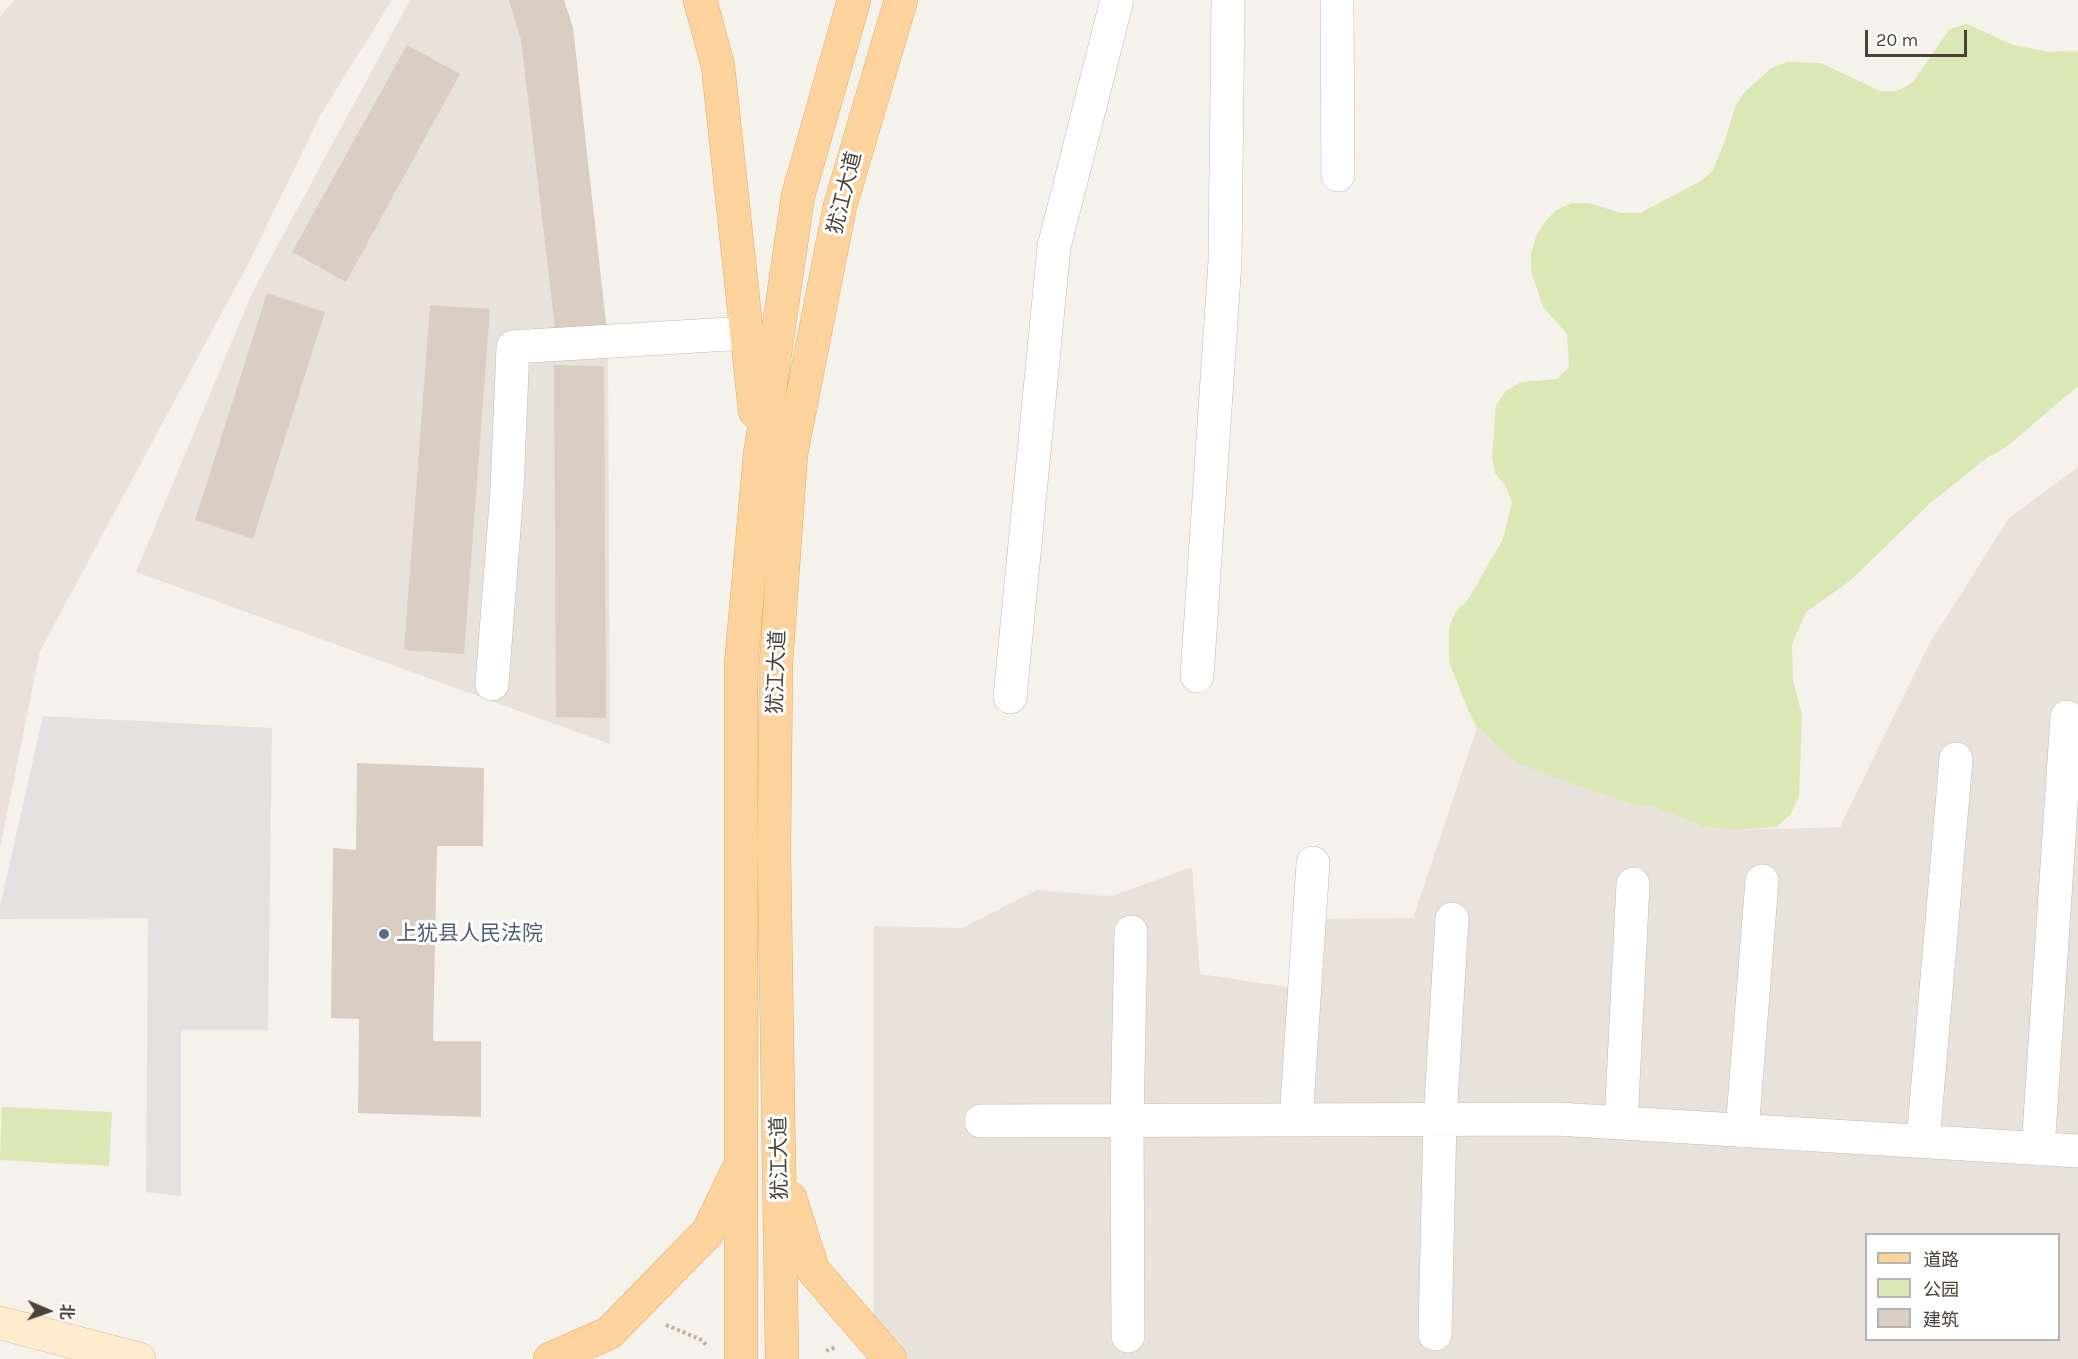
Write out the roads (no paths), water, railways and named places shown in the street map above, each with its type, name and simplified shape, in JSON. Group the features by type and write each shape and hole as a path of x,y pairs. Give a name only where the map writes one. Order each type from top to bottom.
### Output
{"main road":[{"path":"700,0 718,66 760,455"},
{"name":"犹江大道","path":"727,1356 741,1162 741,664 760,455 798,196 854,0"},
{"name":"犹江大道","path":"782,1359 774,850 776,664 791,454 840,206 901,0"},
{"path":"550,1359 609,1333 708,1232 741,1162"},
{"path":"780,1166 813,1270 890,1359"},
{"path":"0,1323 139,1359"}],"street":[{"path":"1010,697 1053,247 1117,0"},
{"path":"1197,676 1226,261 1228,0"},
{"path":"1337,0 1338,175"},
{"path":"492,684 507,490 513,347 746,333"},
{"path":"2038,1149 2067,717"},
{"path":"1923,1142 1956,759"},
{"path":"1296,1120 1313,863"},
{"path":"1742,1131 1762,881"},
{"path":"1621,1123 1633,884"},
{"path":"1435,1334 1440,1120 1452,919"},
{"path":"1128,1336 1131,932"},
{"path":"981,1121 1557,1119 2078,1151"}],"place":[{"name":"上犹县人民法院","path":"384,934"}]}
